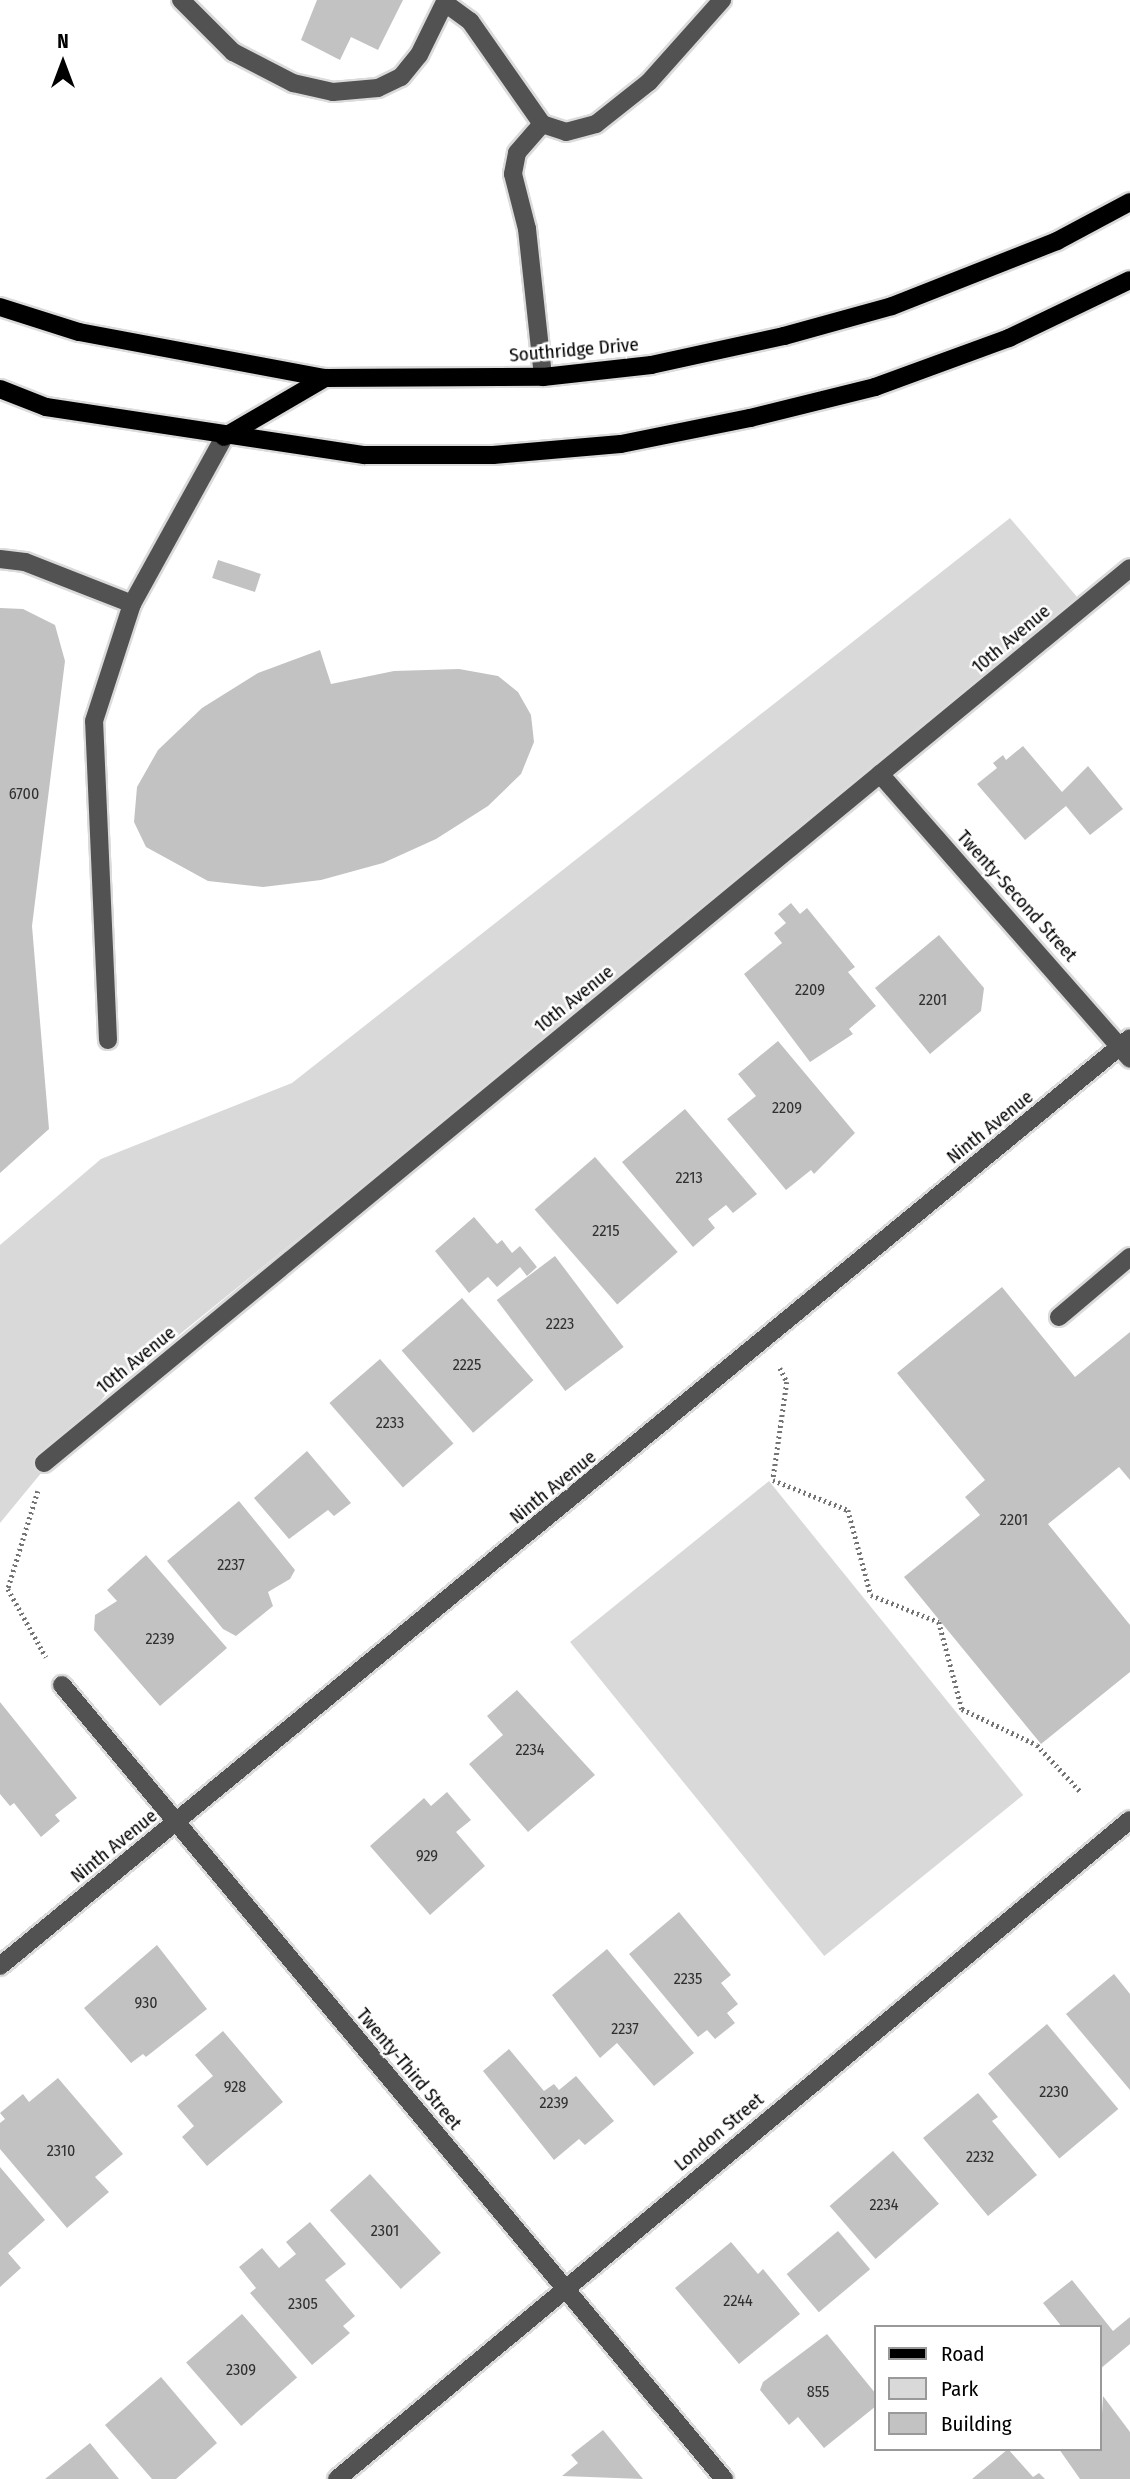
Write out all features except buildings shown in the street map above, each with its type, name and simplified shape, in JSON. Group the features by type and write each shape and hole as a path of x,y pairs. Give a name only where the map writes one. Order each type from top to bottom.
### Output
{"main road":[{"name":"Southridge Drive","path":"0,307 79,332 325,378 543,377 651,365 784,336 892,306 1057,242 1130,202"},
{"path":"0,389 46,407 225,437 364,455 493,455 621,444 750,418 876,387 1009,338 1130,280"},
{"path":"225,437 325,378"}],"street":[{"path":"181,0 233,52 293,83 333,92 378,88 401,77 419,55 445,2 470,21 542,124 566,132 596,124 669,63 722,0"},
{"path":"542,124 516,153 513,174 527,229 543,377"},
{"path":"108,1040 94,721 132,604 225,437"},
{"path":"0,559 25,562 132,604"},
{"name":"10th Avenue","path":"44,1463 1130,568"},
{"name":"Twenty-Second Street","path":"880,774 1127,1048"},
{"name":"Ninth Avenue","path":"0,1966 1127,1048"},
{"path":"1059,1317 1130,1257"},
{"name":"Twenty-Third Street","path":"62,1685 175,1824 565,2286 724,2479"},
{"name":"London Street","path":"337,2479 565,2286 1130,1820"}],"path":[{"path":"776,1361 787,1382 773,1480 848,1510 871,1595 940,1622 962,1709 1037,1745 1080,1791"},
{"path":"44,1463 29,1530 8,1589 62,1685"}],"green space":[{"path":"1010,518 1083,604 107,1393 0,1523 0,1245 101,1159 292,1083"},
{"path":"769,1481 1023,1795 824,1956 570,1642"}]}
